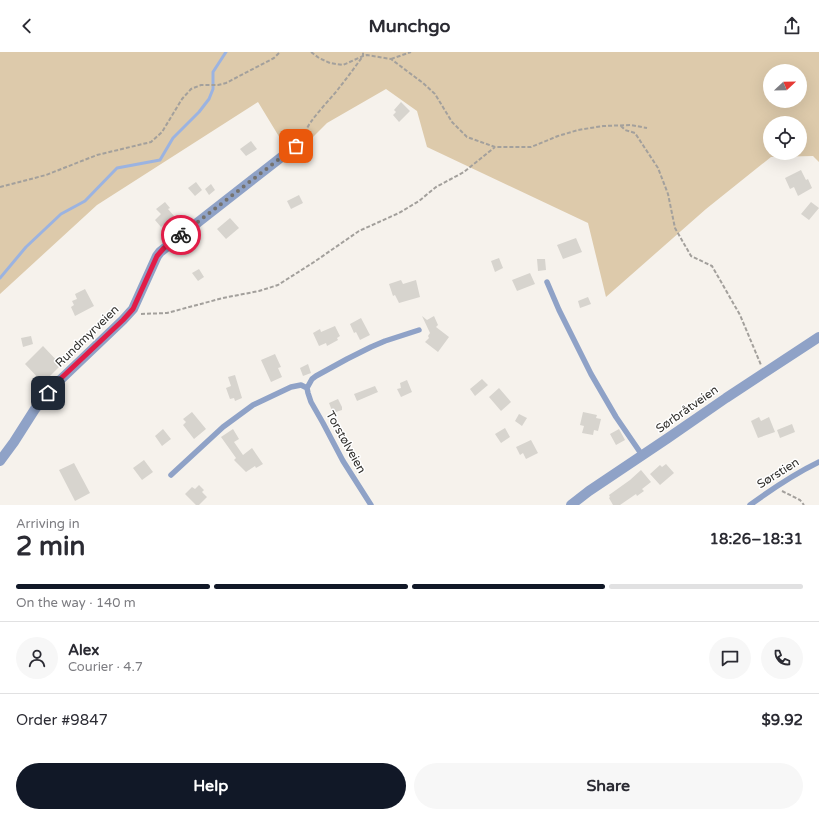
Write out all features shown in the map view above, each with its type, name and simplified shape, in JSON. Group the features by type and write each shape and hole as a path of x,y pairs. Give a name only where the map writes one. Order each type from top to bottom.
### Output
{"street":[{"name":"Rundmyrveien","path":"0,461 35,409 56,383 133,309 160,252 302,141"},
{"name":"Sørbråtveien","path":"571,505 819,337"}],"lane":[{"path":"548,282 559,310 590,374 642,456"},
{"path":"171,475 223,427 253,405 291,387 301,385 307,388 312,379 316,376 347,359 385,341 419,330"},
{"name":"Torstølveien","path":"307,388 310,402 343,461 371,505"},
{"name":"Sørstien","path":"750,505 774,487 819,462"}],"path":[{"path":"0,187 46,175 97,155 151,142 162,132 182,99 192,89 201,85 218,85 226,83 274,58 280,52"},
{"path":"311,52 330,63 343,65 367,55 391,59 435,94 452,122 467,137 495,147 531,147 578,130 603,126 631,125 647,128"},
{"path":"302,141 306,129 341,86 363,56 363,52"},
{"path":"391,59 411,52"},
{"path":"621,126 625,130 635,133 658,168 668,194 675,228 691,256 712,266 740,315 764,373"},
{"path":"137,314 167,313 278,285 359,231 399,213 419,201 436,187 464,172 495,147"},
{"path":"774,487 800,500 804,505"}],"shaded area":[{"path":"0,52 819,52 819,162 813,156 807,156 807,116 763,116 763,160 767,160 706,209 606,297 588,223 427,147 417,111 386,89 327,123 292,158 258,102 97,205 0,294"}],"building":[{"path":"401,102 410,111 399,122 393,115 396,112 394,110"},
{"path":"251,141 257,149 246,156 240,149"},
{"path":"801,170 806,180 808,179 812,188 798,196 794,187 790,189 785,178"},
{"path":"196,182 202,190 195,196 188,188"},
{"path":"211,184 215,190 209,195 205,189"},
{"path":"299,195 303,203 291,209 287,201"},
{"path":"165,202 170,208 168,209 174,216 161,227 155,220 161,214 156,209"},
{"path":"811,202 819,208 809,220 801,214"},
{"path":"230,218 239,228 226,239 217,229"},
{"path":"576,238 582,252 563,259 557,245"},
{"path":"499,258 503,268 495,272 491,261"},
{"path":"537,259 545,259 546,270 538,271"},
{"path":"199,269 204,277 198,281 192,273"},
{"path":"530,273 535,284 517,291 512,280"},
{"path":"401,280 403,284 416,280 420,297 399,303 395,295 393,296 389,284"},
{"path":"85,289 94,306 75,316 71,307 74,305 72,301 77,299 75,294"},
{"path":"588,297 591,304 580,308 578,301"},
{"path":"422,316 427,320 434,316 438,325 436,327 449,337 438,352 425,342 429,338 428,336 430,333"},
{"path":"361,318 370,335 360,340 356,332 354,333 350,324"},
{"path":"335,326 340,336 337,338 338,340 327,346 326,343 319,346 313,333 320,329 321,332"},
{"path":"31,336 33,344 23,347 21,338"},
{"path":"43,346 61,365 43,383 25,364"},
{"path":"275,354 281,367 278,368 282,377 271,382 261,360"},
{"path":"308,364 311,373 303,376 300,368"},
{"path":"235,375 242,398 235,401 234,398 230,399 226,388 231,386 228,377"},
{"path":"482,379 488,385 475,396 470,389"},
{"path":"407,380 412,392 401,397 397,389 401,388 400,383"},
{"path":"375,386 378,392 357,401 354,394"},
{"path":"499,388 511,402 501,411 489,397"},
{"path":"338,399 342,410 333,413 329,403"},
{"path":"192,412 206,429 194,439 183,425 186,422 183,419"},
{"path":"583,412 597,415 596,418 601,419 598,431 594,430 593,435 582,433 584,426 580,425"},
{"path":"519,414 527,418 522,426 515,421"},
{"path":"759,417 761,421 769,417 775,432 758,438 751,421"},
{"path":"792,424 795,432 780,438 777,430"},
{"path":"505,428 510,437 501,443 495,434"},
{"path":"163,429 171,439 162,446 155,436"},
{"path":"233,429 239,439 234,442 243,455 252,448 263,464 256,468 255,466 246,472 234,460 236,458 221,437"},
{"path":"619,429 625,440 616,445 610,434"},
{"path":"531,440 538,453 526,459 523,453 520,455 516,447"},
{"path":"144,460 153,472 142,480 133,468"},
{"path":"74,463 90,493 75,501 59,470"},
{"path":"666,464 674,473 660,485 650,474 660,465 662,467"},
{"path":"641,470 651,482 642,489 644,491 637,496 636,494 620,505 613,505 609,495"},
{"path":"199,485 204,490 202,492 207,497 199,505 196,505 185,494 192,487 195,489"}],"waterway":[{"path":"0,278 26,247 61,214 85,201 117,168 160,160 173,138 199,112 209,99 213,89 213,72 226,52"}],"way so far":[{"path":"181,235 296,146"}],"route":[{"path":"48,393 56,383 133,309 157,256 164,248 181,235"}]}
